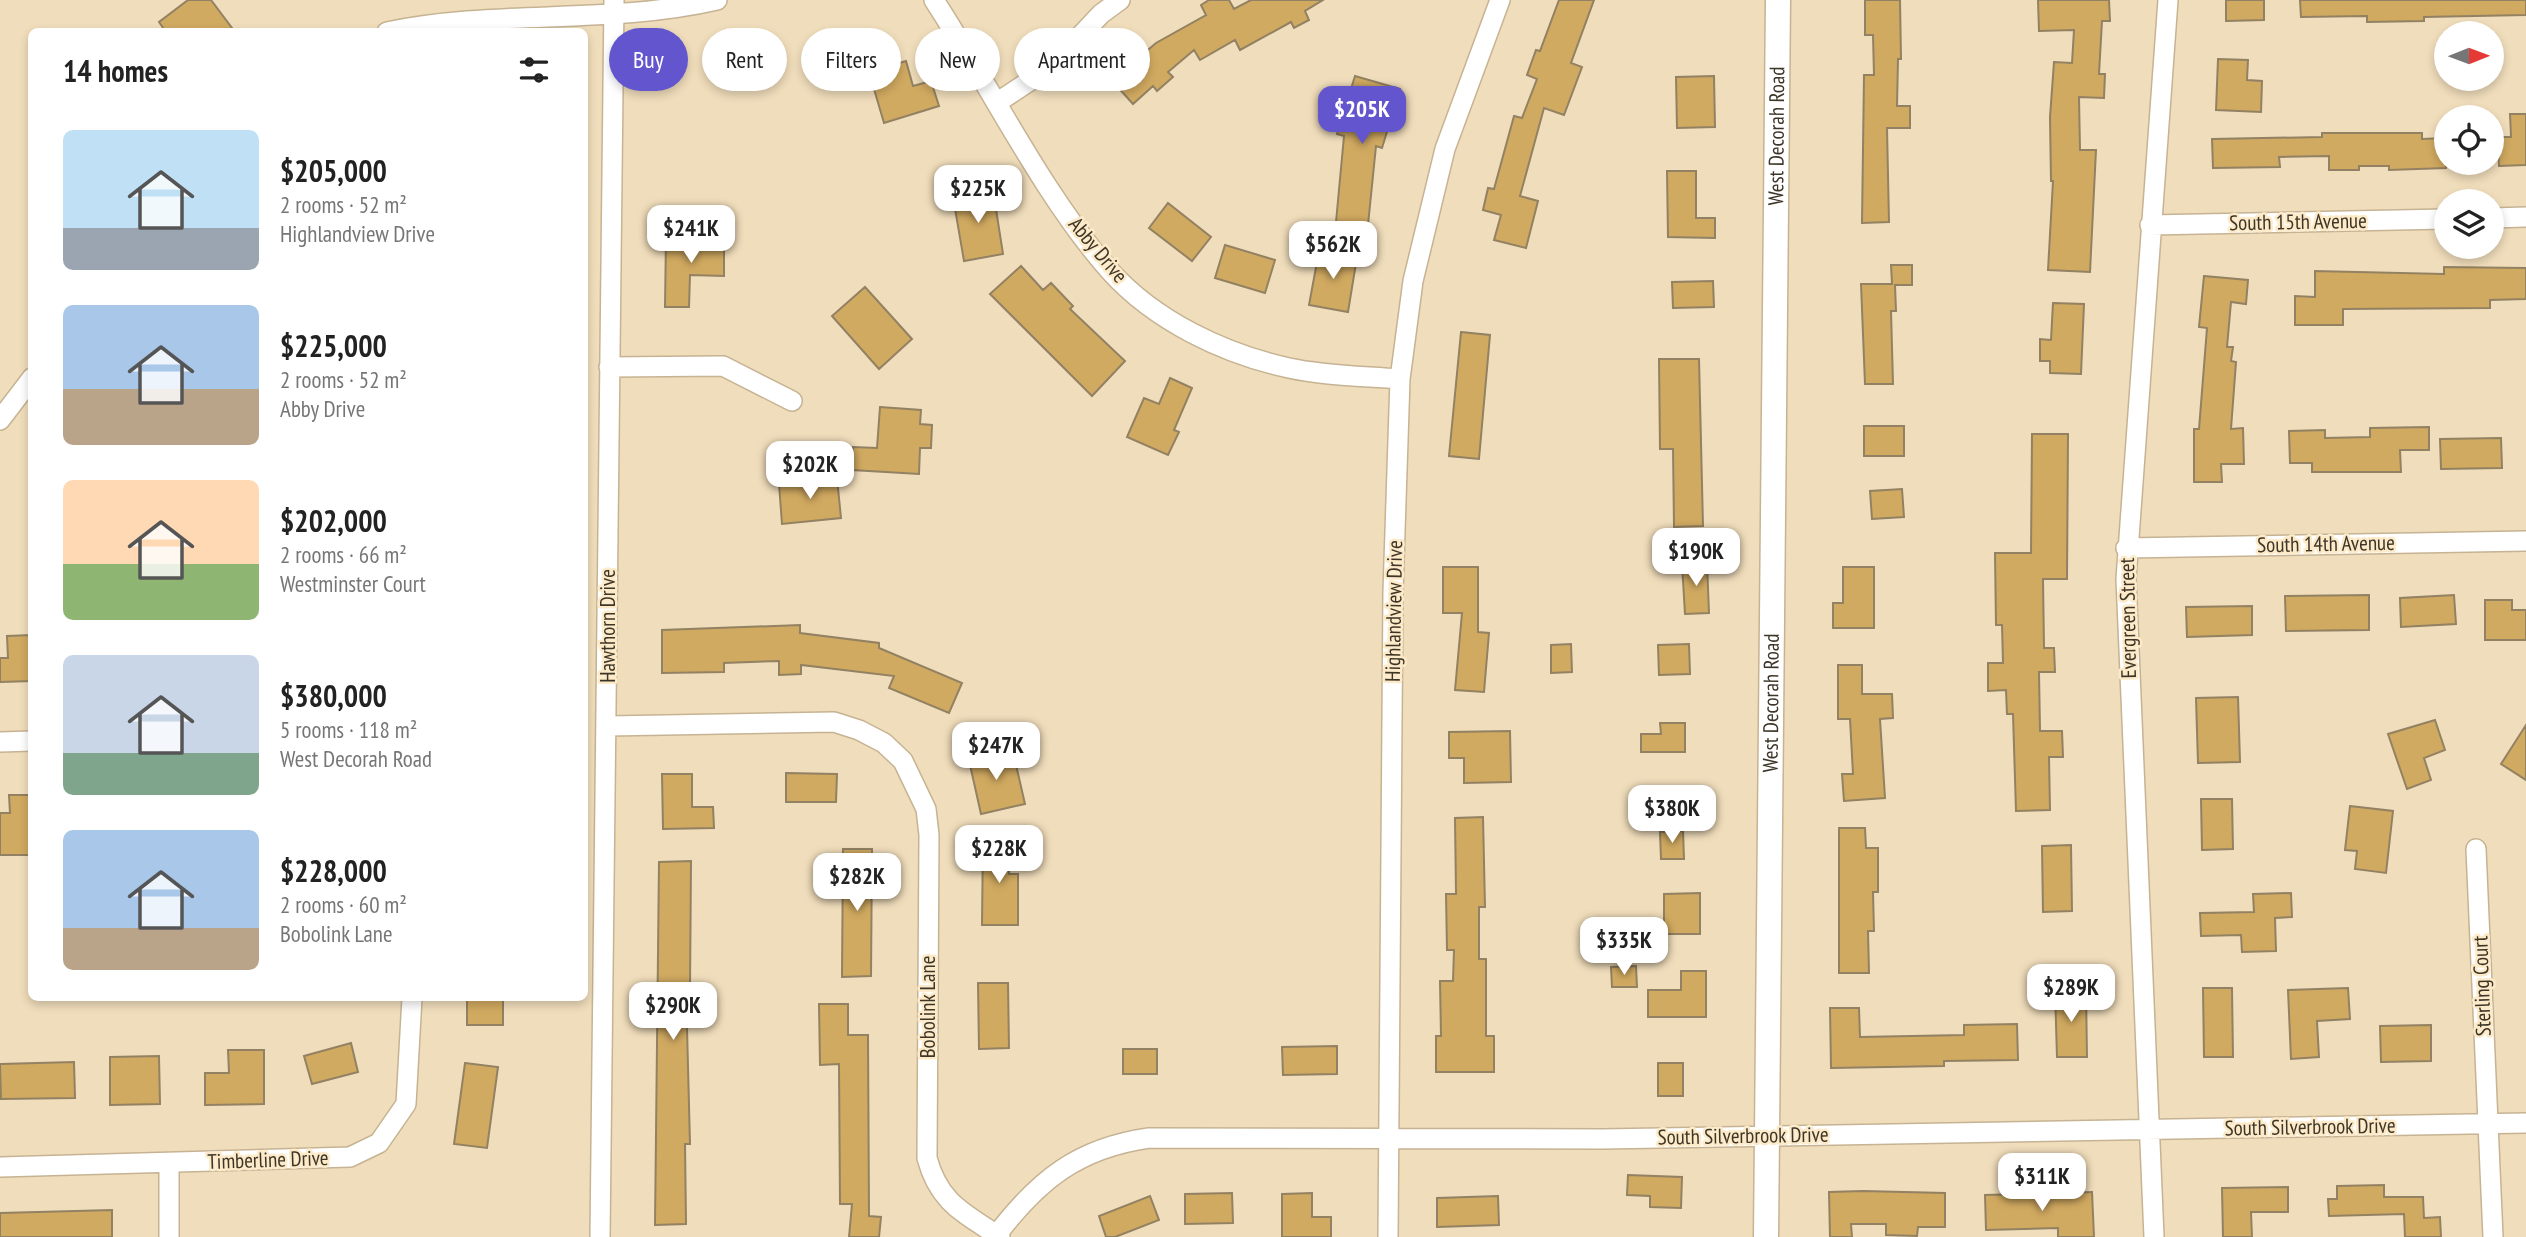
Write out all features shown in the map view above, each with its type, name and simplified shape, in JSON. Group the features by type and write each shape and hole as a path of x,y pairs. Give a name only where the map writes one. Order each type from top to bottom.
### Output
{"street":[{"path":"405,28 428,23 614,7 673,10 717,0"},
{"name":"Abby Drive","path":"934,0 1060,203 1111,272 1164,317 1216,345 1289,368 1400,379"},
{"path":"998,102 1052,66 1101,14 1120,0"},
{"name":"Highlandview Drive","path":"1388,1237 1394,592 1400,379 1413,281 1445,149 1500,0"},
{"name":"West Decorah Road","path":"1766,1237 1778,0"},
{"name":"Evergreen Street","path":"2154,1237 2126,548 2168,0"},
{"name":"Hawthorn Drive","path":"600,1237 608,726 614,7"},
{"path":"2504,218 2526,217"},
{"name":"South 15th Avenue","path":"2150,225 2434,219"},
{"path":"610,368 723,366 792,401"},
{"path":"0,420 28,383"},
{"name":"South 14th Avenue","path":"2126,548 2526,541"},
{"name":"Bobolink Lane","path":"608,726 834,722 884,743 903,761 926,809 929,835 927,1158 933,1181 945,1198 998,1236"},
{"path":"0,742 28,741"},
{"name":"Sterling Court","path":"2476,849 2493,1237"},
{"name":"Timberline Drive","path":"0,1167 350,1157 379,1143 406,1104 412,1001"},
{"name":"South Silverbrook Drive","path":"998,1236 1035,1192 1060,1170 1092,1151 1124,1142 1174,1138 1390,1140 2526,1123"},
{"path":"169,1163 169,1237"}],"building":[{"path":"188,0 211,0 232,28 163,28 159,22"},
{"path":"1209,0 1229,0 1234,9 1251,0 1323,0 1305,11 1309,20 1294,28 1291,22 1240,50 1235,40 1200,60 1194,50 1168,72 1173,77 1157,91 1153,86 1150,89 1150,48 1206,15 1201,5"},
{"path":"1559,0 1594,0 1571,63 1582,67 1564,115 1544,108 1520,196 1538,201 1526,248 1494,240 1501,215 1483,210 1488,188 1494,189 1514,116 1522,118 1537,79 1527,75 1536,50 1540,51"},
{"path":"1865,0 1900,0 1901,59 1898,59 1897,106 1910,106 1910,128 1887,128 1889,222 1862,223 1864,75 1874,75 1873,35 1865,35"},
{"path":"2038,0 2109,0 2110,21 2102,21 2099,74 2105,74 2104,98 2079,97 2080,150 2096,150 2090,272 2048,270 2053,181 2050,117 2054,62 2072,63 2074,30 2039,31"},
{"path":"2226,0 2264,0 2264,20 2226,21"},
{"path":"2300,0 2526,0 2526,15 2424,17 2424,21 2367,22 2367,16 2301,17"},
{"path":"2218,59 2248,60 2247,80 2262,81 2261,112 2216,110"},
{"path":"906,61 915,91 934,91 939,106 884,123 875,91 901,91 901,62"},
{"path":"1355,76 1400,89 1382,148 1376,146 1368,225 1336,222 1344,136 1337,134"},
{"path":"1714,76 1715,127 1677,128 1676,77"},
{"path":"1121,91 1147,91 1133,104"},
{"path":"2510,114 2526,114 2526,165 2504,166 2504,137 2511,137"},
{"path":"2322,133 2422,133 2422,139 2434,138 2434,168 2389,170 2389,166 2359,166 2359,170 2329,170 2329,156 2279,157 2280,167 2213,168 2212,139 2322,137"},
{"path":"1667,171 1696,171 1696,218 1715,218 1715,238 1668,237"},
{"path":"993,190 1003,254 964,261 953,197"},
{"path":"1168,203 1211,237 1192,261 1149,228"},
{"path":"666,236 724,236 724,276 690,275 689,307 665,307"},
{"path":"1225,245 1275,260 1265,293 1215,278"},
{"path":"1319,251 1357,257 1348,312 1309,305"},
{"path":"1891,265 1912,265 1912,285 1895,285 1896,311 1891,311 1893,384 1865,384 1861,284 1892,284"},
{"path":"1021,266 1043,290 1051,283 1073,306 1070,309 1125,361 1092,396 990,294"},
{"path":"2444,267 2526,268 2526,299 2490,300 2490,308 2343,309 2343,325 2295,325 2295,296 2315,297 2315,271 2444,274"},
{"path":"2204,276 2248,280 2246,304 2231,302 2227,347 2233,347 2231,361 2236,362 2231,429 2243,428 2244,464 2221,464 2222,482 2194,482 2194,429 2199,429 2207,328 2199,327"},
{"path":"1713,281 1714,307 1673,308 1672,282"},
{"path":"865,287 912,339 879,369 832,316"},
{"path":"2053,303 2084,304 2081,374 2050,373 2050,361 2040,361 2040,339 2051,340"},
{"path":"1461,332 1490,335 1479,459 1449,456"},
{"path":"1659,359 1699,359 1703,526 1674,527 1673,449 1660,449"},
{"path":"1170,378 1192,388 1174,430 1179,432 1168,455 1127,437 1144,398 1159,404"},
{"path":"880,407 921,410 920,424 932,425 931,448 920,448 919,474 852,470 853,447 877,448"},
{"path":"1864,426 1904,426 1904,456 1864,456"},
{"path":"2429,427 2429,450 2400,450 2401,472 2312,472 2312,463 2290,463 2289,431 2325,430 2325,438 2370,437 2370,428"},
{"path":"2032,434 2068,434 2067,579 2043,579 2044,648 2054,648 2055,672 2039,672 2040,731 2062,731 2063,757 2049,757 2050,810 2016,811 2013,714 2007,714 2006,690 1988,691 1988,663 2003,663 2002,625 1996,625 1995,553 2031,553"},
{"path":"2501,438 2502,468 2441,469 2440,439"},
{"path":"837,478 841,518 782,524 779,484"},
{"path":"1902,489 1904,517 1872,519 1870,491"},
{"path":"1707,563 1709,613 1685,614 1682,564"},
{"path":"1443,567 1478,567 1478,632 1489,633 1484,692 1455,690 1462,613 1443,613"},
{"path":"1843,567 1874,567 1874,628 1833,628 1833,603 1843,603"},
{"path":"2369,595 2369,630 2286,631 2285,596"},
{"path":"2454,595 2456,624 2401,627 2400,598"},
{"path":"2485,600 2512,600 2512,610 2526,610 2526,640 2485,640"},
{"path":"2252,606 2252,635 2187,637 2186,607"},
{"path":"800,625 800,633 879,643 879,648 962,683 949,713 889,688 894,676 801,665 801,674 779,675 779,661 724,663 724,672 662,673 662,630"},
{"path":"28,635 28,681 0,682 0,658 8,658 7,636"},
{"path":"1571,644 1572,672 1551,673 1551,645"},
{"path":"1689,644 1690,674 1659,675 1658,645"},
{"path":"1838,665 1862,665 1862,694 1892,694 1893,718 1880,719 1885,798 1844,801 1842,774 1853,774 1850,719 1838,719"},
{"path":"2238,697 2240,762 2198,763 2196,698"},
{"path":"2435,720 2445,750 2424,758 2431,780 2407,789 2388,734"},
{"path":"1660,723 1685,723 1685,752 1641,752 1641,734 1661,734"},
{"path":"2526,725 2526,780 2501,764"},
{"path":"1510,731 1511,782 1464,783 1464,758 1449,758 1449,732"},
{"path":"995,750 997,760 1014,756 1025,804 981,814 968,756"},
{"path":"786,773 837,774 836,802 786,802"},
{"path":"662,774 692,774 692,807 713,807 714,828 663,829"},
{"path":"9,795 28,795 28,855 0,855 0,813 10,813"},
{"path":"2201,799 2232,799 2233,849 2202,850"},
{"path":"2350,806 2393,811 2386,873 2355,869 2357,851 2345,850"},
{"path":"1483,817 1485,907 1479,907 1479,959 1486,959 1486,1036 1494,1036 1494,1072 1436,1072 1436,1036 1441,1036 1440,981 1453,981 1454,950 1447,950 1446,894 1456,894 1455,818"},
{"path":"1839,828 1865,828 1866,848 1878,848 1878,892 1873,892 1874,931 1868,931 1869,973 1839,973"},
{"path":"1683,831 1684,859 1661,859 1660,832"},
{"path":"983,838 1009,838 1009,874 1018,874 1018,925 982,925"},
{"path":"2071,845 2072,911 2043,912 2042,846"},
{"path":"843,849 872,849 871,976 842,977"},
{"path":"691,861 690,989 686,989 690,1144 685,1144 686,1224 655,1225 659,862"},
{"path":"1700,893 1700,934 1664,934 1664,894"},
{"path":"2291,893 2292,917 2275,918 2276,951 2242,952 2241,935 2201,936 2200,913 2254,912 2253,894"},
{"path":"1636,966 1637,987 1612,987 1611,967"},
{"path":"1681,971 1706,971 1706,1017 1648,1017 1648,990 1681,990"},
{"path":"978,983 1008,983 1009,1048 979,1049"},
{"path":"2203,988 2232,988 2233,1057 2204,1057"},
{"path":"2348,988 2350,1019 2317,1021 2319,1057 2291,1059 2288,990"},
{"path":"2055,991 2086,991 2087,1057 2057,1057"},
{"path":"467,1001 503,1001 503,1025 467,1025"},
{"path":"819,1004 848,1004 848,1035 868,1035 869,1216 881,1217 879,1237 849,1237 852,1204 840,1204 839,1064 820,1065"},
{"path":"1830,1008 1859,1008 1860,1037 1964,1035 1964,1025 2017,1024 2018,1060 1944,1061 1944,1066 1831,1068"},
{"path":"2431,1025 2431,1061 2381,1062 2380,1026"},
{"path":"351,1043 358,1072 312,1084 304,1056"},
{"path":"1337,1046 1337,1074 1283,1075 1282,1047"},
{"path":"1123,1049 1157,1049 1157,1074 1123,1074"},
{"path":"228,1050 264,1050 264,1104 205,1105 205,1073 229,1073"},
{"path":"159,1056 160,1104 110,1105 110,1057"},
{"path":"74,1062 75,1098 1,1099 0,1064"},
{"path":"465,1063 498,1067 487,1148 454,1144"},
{"path":"1658,1063 1683,1063 1683,1096 1658,1096"},
{"path":"1628,1175 1682,1177 1681,1208 1650,1207 1650,1196 1627,1195"},
{"path":"2384,1185 2384,1197 2423,1197 2424,1218 2440,1217 2441,1237 2405,1237 2404,1214 2329,1216 2328,1199 2337,1199 2337,1186"},
{"path":"2288,1187 2288,1212 2251,1212 2252,1237 2223,1237 2222,1188"},
{"path":"1829,1192 1945,1193 1945,1227 1918,1227 1917,1236 1886,1235 1886,1224 1851,1224 1852,1237 1830,1237"},
{"path":"2092,1192 2094,1237 2058,1237 2058,1228 1986,1230 1985,1195"},
{"path":"1232,1193 1233,1223 1185,1224 1185,1194"},
{"path":"1312,1193 1312,1217 1331,1217 1331,1237 1282,1237 1282,1194"},
{"path":"1150,1196 1159,1220 1115,1237 1106,1237 1099,1216"},
{"path":"1498,1196 1499,1225 1437,1227 1437,1198"},
{"path":"112,1210 112,1237 0,1237 0,1213"}]}
